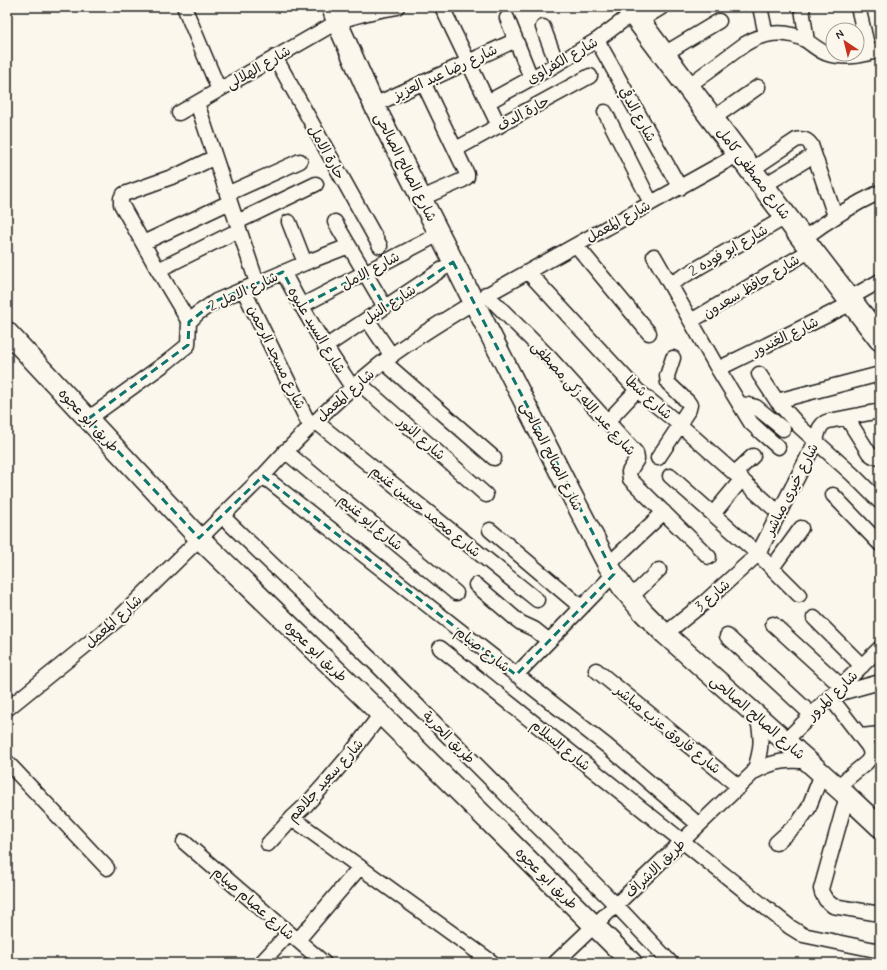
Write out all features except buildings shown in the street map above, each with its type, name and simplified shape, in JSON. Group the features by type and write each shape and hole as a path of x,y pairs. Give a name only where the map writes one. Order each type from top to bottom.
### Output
{"main road":[{"name":"شارع مصطفى كامل","path":"634,14 786,217 880,339"}],"street":[{"name":"شارع الهلالى","path":"179,113 275,57 334,14 355,16 397,7"},
{"path":"442,7 499,126"},
{"name":"شارع الكفراوى","path":"488,102 597,40 634,14 662,7"},
{"path":"760,7 766,34"},
{"path":"688,86 746,44 755,38 766,34 787,34 798,37 818,50 830,55 856,57 874,52 858,7"},
{"path":"185,9 219,90"},
{"path":"802,9 807,42"},
{"name":"شارع الصالح الصالحى","path":"334,14 374,105 453,262 480,298 564,482 611,569 643,612 665,634 842,791 880,827"},
{"path":"507,18 531,78"},
{"path":"664,54 719,21"},
{"path":"543,28 557,64"},
{"name":"شارع رضا عبد العزيز","path":"374,105 516,40"},
{"name":"شارع الدقي","path":"597,40 680,188"},
{"name":"حارة الامل","path":"275,57 380,246"},
{"name":"حارة الدف","path":"456,149 590,76"},
{"path":"422,198 463,180 467,176 467,172 423,82"},
{"path":"712,119 758,87"},
{"path":"197,103 257,283"},
{"path":"605,112 651,203"},
{"path":"751,170 796,140 805,139 809,141 835,216"},
{"path":"751,170 814,155"},
{"path":"88,419 188,345 189,322 121,204 121,198 124,194 180,174 215,157"},
{"path":"143,243 300,161"},
{"name":"شارع المعمل","path":"7,709 109,627 263,476 313,423 355,385 413,340 480,298 680,188 751,170"},
{"path":"158,270 316,184"},
{"name":"شارع حافظ سعدون","path":"691,321 807,244 835,216 880,192"},
{"name":"شارع ابو فوده 2","path":"670,284 786,217"},
{"path":"289,222 306,263"},
{"path":"335,222 385,307"},
{"name":"شارع الامل","path":"301,306 439,234"},
{"path":"576,245 649,333"},
{"name":"شارع الامل 2","path":"189,322 198,313 216,301 349,246"},
{"path":"654,256 718,369 751,423 778,447"},
{"name":"شارع النيل","path":"325,347 453,262"},
{"name":"شارع السيد عليوه","path":"283,272 325,347 355,385"},
{"name":"شارع شطا","path":"528,272 637,390 679,424 779,513"},
{"name":"شارع الغندور","path":"718,369 850,301 880,280"},
{"name":"شارع مسجد الرحمن","path":"243,289 313,423"},
{"name":"شارع عبد الله زكى مصطفى","path":"480,298 549,357 608,421 636,453 637,459 629,472 630,479 710,557"},
{"path":"367,319 388,359 494,458"},
{"name":"طريق ابو عجوه","path":"7,332 199,538 381,714 632,963"},
{"path":"658,458 690,406 688,402 668,383 667,376 674,358"},
{"path":"759,374 777,401 800,427 852,474 880,502"},
{"path":"777,401 880,374"},
{"name":"شارع النور","path":"355,385 486,495"},
{"path":"608,421 637,390"},
{"path":"739,404 756,407 783,429"},
{"name":"شارع خيرى مباشر","path":"758,554 816,441 821,425 825,422 880,411"},
{"path":"847,418 869,453 873,456 880,457"},
{"name":"شارع محمد حسين غنيم","path":"313,423 537,600"},
{"name":"شارع ابو غنيم","path":"285,451 456,593"},
{"path":"713,514 753,456"},
{"name":"شارع صيام","path":"263,476 607,746 699,825"},
{"path":"670,476 758,554 799,595"},
{"path":"833,496 880,544"},
{"path":"516,675 581,607 611,569 664,512"},
{"name":"طريق الحرية","path":"222,516 378,666 616,905 671,963"},
{"path":"772,568 801,528"},
{"path":"490,530 581,607"},
{"name":"شارع 3","path":"665,634 705,602 758,554"},
{"path":"631,597 658,570"},
{"path":"476,585 517,620 534,629 549,641"},
{"path":"814,618 862,666"},
{"path":"773,624 834,693 860,736 871,750 869,760 842,791 821,889 826,900 833,906 880,914"},
{"path":"727,636 812,715"},
{"name":"شارع السلام","path":"440,648 790,927 803,935 880,951"},
{"name":"شارع المرور","path":"785,741 880,648"},
{"name":"شارع فاروق عزب مباشر","path":"596,670 739,787"},
{"path":"834,693 880,682"},
{"name":"شارع سعيد جلاهم","path":"268,844 320,790 381,714"},
{"name":"طريق الاشراف","path":"754,772 761,750 758,717"},
{"path":"860,736 880,734"},
{"name":"طريق الاشراف","path":"555,963 754,772 764,766 792,761 816,768"},
{"path":"7,762 107,868"},
{"path":"866,763 880,768"},
{"path":"776,843 798,823 808,809 816,768"},
{"path":"292,818 493,963"},
{"name":"شارع عصام صيام","path":"184,842 324,963"},
{"path":"261,963 294,936 360,867"}],"highlighted area":[{"path":"453,262 614,574 516,675 263,476 199,538 88,419 188,345 189,322 216,301 283,272 301,306 365,273 385,307"}]}
